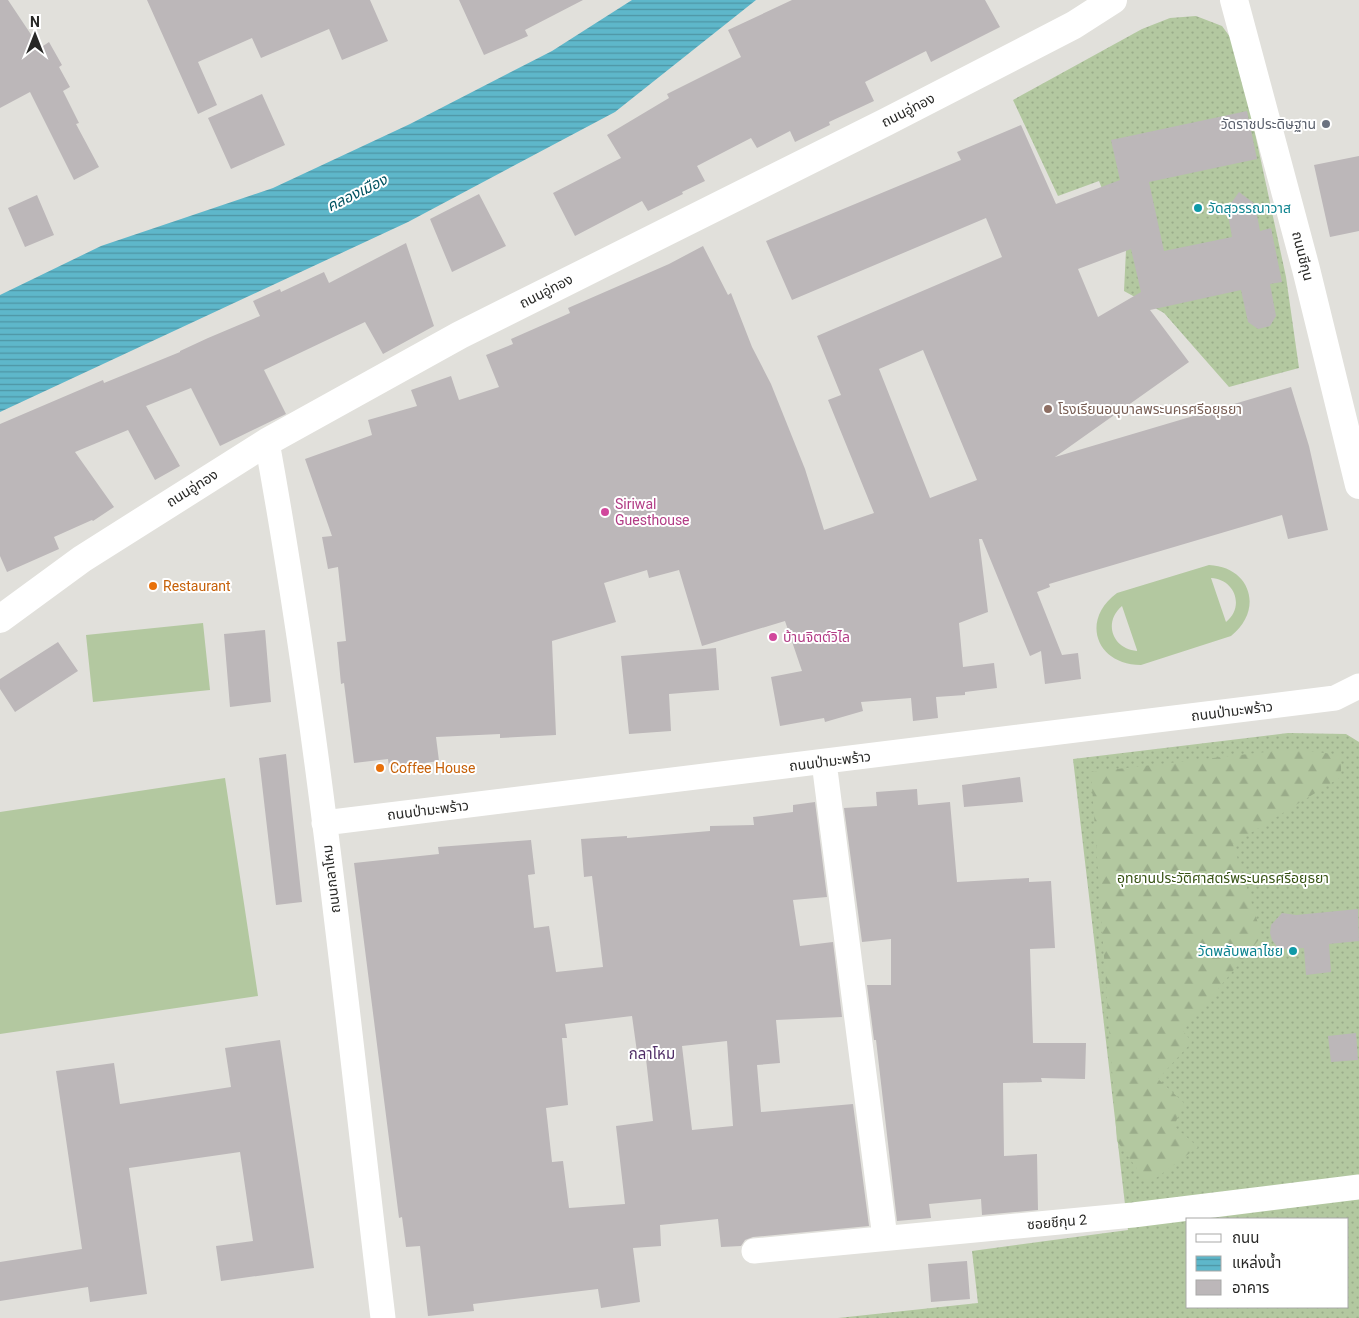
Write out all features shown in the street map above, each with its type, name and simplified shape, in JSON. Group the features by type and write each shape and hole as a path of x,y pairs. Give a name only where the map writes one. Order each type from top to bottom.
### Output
{"main road":[{"name":"ถนนอู่ทอง","path":"0,619 82,559 267,442 460,335 886,122 1074,25 1113,0"},
{"name":"ถนนชีกุน","path":"1234,0 1306,270 1359,485"}],"street":[{"name":"ถนนกลาโหม","path":"267,442 283,528 324,823 383,1318"},
{"name":"ถนนป่ามะพร้าว","path":"324,823 1335,698 1359,686"},
{"name":"ถนนป่ามะพร้าว","path":"1335,698 1359,705"},
{"path":"824,762 885,1238"},
{"name":"ซอยชีกุน 2","path":"754,1251 1133,1215 1359,1186"}],"green space":[{"path":"1196,16 1222,26 1236,45 1286,277 1299,368 1229,387 1164,313 1124,291 1126,250 1099,181 1058,196 1013,100 1142,29 1170,18"},
{"path":"1209,565 1235,573 1243,581 1250,603 1241,626 1231,636 1141,665 1126,663 1113,658 1098,639 1096,628 1099,616 1106,604 1117,593","holes":["1211,578 1226,583 1235,595 1235,609 1232,616 1226,622","1122,606 1137,650 1137,651 1121,645 1113,634 1113,620 1116,612"]},
{"path":"203,623 210,690 93,702 86,635"},
{"name":"อุทยานประวัติศาสตร์พระนครศรีอยุธยา","path":"1288,733 1346,734 1359,742 1359,1318 838,1318 978,1303 972,1251 1128,1230 1073,759"},
{"path":"1292,749 1341,755 1341,777 1233,844 1262,936 1183,1031 1192,1042 1158,1079 1184,1103 1174,1126 1198,1147 1148,1184 1117,1141 1091,772"},
{"path":"225,778 258,996 0,1034 0,812"}],"water":[{"name":"คลองเมือง","path":"632,0 756,0 615,112 408,222 0,412 0,295 101,246 273,188 410,124 552,51"}],"building":[{"path":"0,0 8,0 40,48 49,42 62,65 59,67 70,87 63,91 79,123 76,124 99,167 74,180 30,92 0,108"},
{"path":"147,0 370,0 388,41 342,60 329,29 261,58 252,38 198,62 217,105 198,114"},
{"path":"459,0 583,0 525,30 528,36 484,55"},
{"path":"792,0 985,0 1000,27 931,62 926,51 865,82 874,101 829,122 830,125 795,142 790,131 757,148 751,138 697,166 705,181 682,192 683,194 648,211 642,201 575,236 553,193 621,158 607,135 669,98 667,94 741,57 728,30"},
{"path":"262,94 285,145 231,169 208,118"},
{"path":"1247,111 1257,159 1149,182 1164,251 1232,237 1227,209 1239,192 1255,204 1260,231 1271,228 1282,282 1270,284 1276,316 1270,326 1258,329 1248,322 1241,290 1150,310 1189,362 1055,457 1291,387 1309,446 1328,530 1288,539 1282,515 1049,584 1050,587 1037,592 1062,655 1078,653 1081,679 1045,684 1041,651 1030,656 982,539 979,539 988,612 959,623 963,667 994,663 997,688 965,692 965,695 936,697 938,718 913,721 911,698 861,702 863,711 825,722 824,718 780,726 771,677 802,671 785,621 702,646 679,570 649,578 647,570 604,583 616,622 552,641 556,735 500,738 500,734 436,737 439,761 389,768 388,759 354,763 344,683 341,684 337,642 346,641 338,567 328,569 322,537 332,536 305,459 372,435 368,420 417,406 411,390 451,376 459,400 499,387 486,355 513,344 511,339 570,313 568,308 669,264 703,246 728,295 731,293 752,347 771,384 805,469 824,530 874,513 828,400 841,395 817,336 1002,257 986,218 792,300 766,241 961,160 957,152 1021,125 1056,204 1120,180 1111,140","holes":["1131,249 1141,292 1098,317 1078,269","923,350 977,480 930,498 879,369"]},
{"path":"1359,156 1359,231 1330,237 1314,165"},
{"path":"479,194 506,246 452,272 430,219"},
{"path":"37,195 54,235 25,247 8,208"},
{"path":"406,243 434,326 383,354 365,322 264,370 286,414 220,446 191,388 146,406 180,466 155,480 128,430 75,452 114,507 93,521 54,537 59,549 7,572 0,556 0,424 103,380 104,383 180,352 260,316 253,301 280,289 281,292 324,272 329,283"},
{"path":"265,630 271,702 230,707 224,634"},
{"path":"58,642 78,671 15,712 0,689 0,679"},
{"path":"716,648 719,690 669,694 671,731 629,734 621,656"},
{"path":"286,754 302,902 276,905 259,758"},
{"path":"1020,777 1023,802 964,807 962,785"},
{"path":"917,789 918,805 950,802 957,882 1029,878 1029,882 1051,881 1055,948 1030,949 1033,1043 1086,1043 1085,1079 1041,1078 1042,1082 1003,1083 1004,1156 1037,1154 1038,1210 982,1215 981,1199 929,1204 931,1218 897,1221 876,1040 874,1040 867,985 891,985 891,939 862,942 844,808 877,806 876,792"},
{"path":"815,802 827,897 793,900 800,946 833,942 842,1017 776,1020 780,1063 757,1065 761,1112 853,1104 869,1226 753,1237 745,1240 741,1246 721,1247 718,1219 660,1225 661,1246 633,1248 640,1302 601,1308 598,1289 473,1304 474,1311 428,1316 420,1246 406,1247 402,1217 399,1218 354,863 439,854 438,847 531,840 535,874 528,875 534,928 549,926 556,972 603,967 592,876 584,877 581,839 627,836 627,838 710,831 710,826 754,825 753,817 793,812 793,805","holes":["632,1016 637,1052 645,1050 653,1121 616,1126 625,1204 569,1208 563,1161 552,1162 546,1108 568,1105 562,1038 567,1038 565,1024","727,1041 733,1126 692,1130 682,1046"]},
{"path":"1358,909 1359,941 1329,944 1331,972 1306,975 1304,948 1285,949 1277,947 1272,940 1270,933 1271,925 1282,913 1296,915"},
{"path":"1356,1033 1358,1060 1331,1062 1328,1036"},
{"path":"280,1040 314,1268 221,1281 216,1246 253,1241 240,1152 129,1168 147,1294 90,1302 88,1287 0,1301 0,1262 82,1249 56,1071 114,1063 120,1104 231,1087 225,1048"},
{"path":"967,1261 970,1299 931,1302 928,1264"}],"place":[{"name":"วัดราชประดิษฐาน","path":"1326,124"},
{"name":"วัดสุวรรณาวาส","path":"1198,208"},
{"name":"โรงเรียนอนุบาลพระนครศรีอยุธยา","path":"1048,409"},
{"name":"Siriwal Guesthouse","path":"605,512"},
{"name":"Restaurant","path":"153,586"},
{"name":"บ้านจิตต์วิไล","path":"773,637"},
{"name":"Coffee House","path":"380,768"},
{"name":"วัดพลับพลาไชย","path":"1293,951"}],"district":[{"name":"กลาโหม","path":"652,1054"}]}
